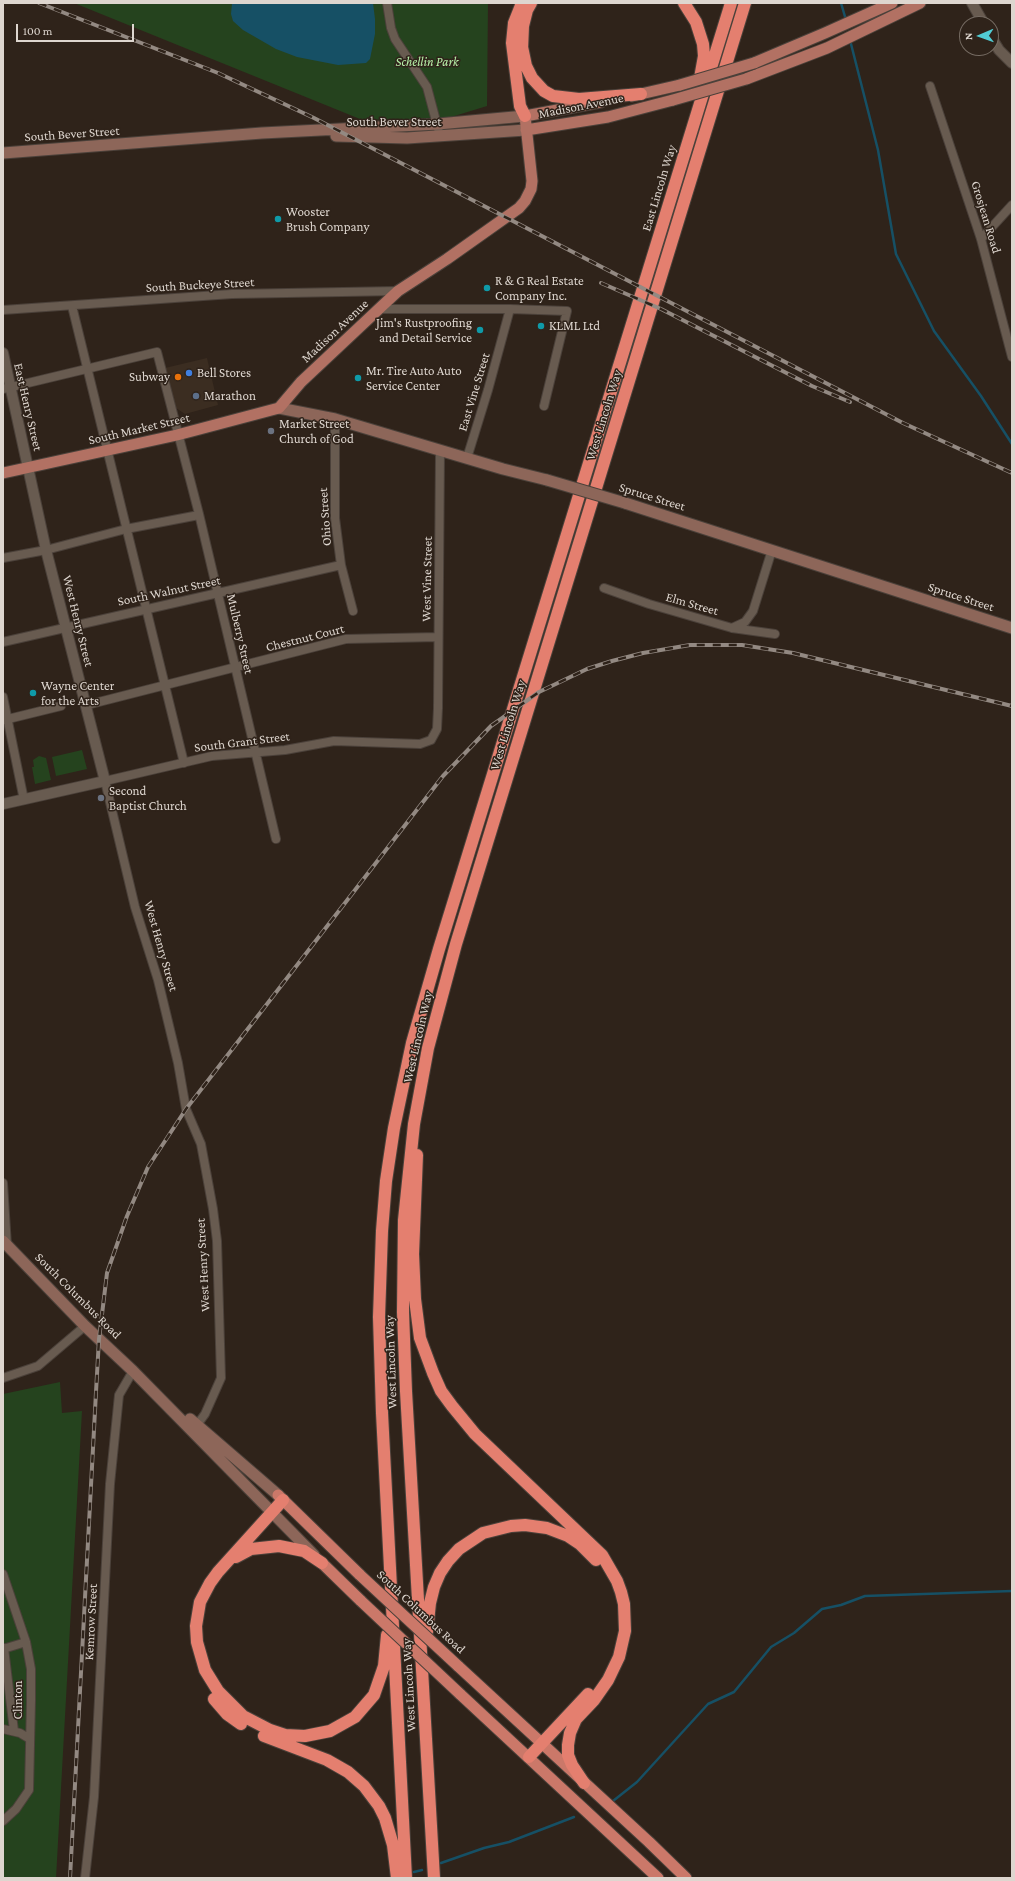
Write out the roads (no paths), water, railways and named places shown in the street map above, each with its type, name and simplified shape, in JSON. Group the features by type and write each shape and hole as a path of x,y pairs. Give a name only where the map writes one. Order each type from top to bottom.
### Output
{"highway":[{"path":"522,3 514,22 512,44 520,106 524,116"},
{"path":"524,116 528,106 521,42 527,10 531,3"},
{"path":"614,381 631,303 703,68 704,56 700,32 696,22 684,3"},
{"name":"East Lincoln Way","path":"614,381 731,3"},
{"path":"733,42 745,3"},
{"path":"733,42 746,18 751,3"},
{"path":"521,42 526,66 532,78 544,91 553,96 579,99 641,94"},
{"name":"West Lincoln Way","path":"434,1878 406,1391 403,1270 406,1191 414,1124 437,1012 456,944 733,42"},
{"name":"West Lincoln Way","path":"406,1878 382,1412 379,1289 382,1231 389,1158 405,1072 439,949 614,381"},
{"path":"437,1012 423,1100 417,1156 413,1254 415,1299 420,1338 425,1355 441,1391 463,1420 590,1542 610,1566 618,1581 624,1604 625,1631 619,1657 605,1685 594,1700 576,1719 544,1746"},
{"path":"270,1510 210,1583 204,1593 197,1613 197,1642 205,1670 218,1692 235,1710 248,1719 270,1730 285,1735 305,1736 321,1734 339,1727 355,1717 374,1696 381,1677 386,1654 386,1612 378,1447 382,1412"},
{"path":"281,1498 211,1568 197,1589 191,1606 188,1623 189,1643 194,1662 210,1694 223,1710 234,1719 254,1732 327,1760 348,1772 364,1786 379,1806 385,1818 393,1845 397,1878"},
{"name":"South Columbus Road","path":"281,1498 360,1575 686,1878"},
{"path":"431,1829 435,1798 427,1624 434,1587 448,1561 459,1549 483,1533 511,1526 525,1525 547,1528 568,1536 580,1544 598,1563 606,1575 614,1597 617,1612 615,1641 606,1669 589,1693 532,1759"},
{"path":"228,1562 251,1550 279,1546 304,1551 322,1563"},
{"name":"South Columbus Road","path":"322,1563 658,1878"},
{"path":"576,1719 570,1733 568,1755 572,1765 584,1783"}],"main road":[{"name":"Madison Avenue","path":"524,116 641,94 680,85 754,63 892,3"},
{"name":"Madison Avenue","path":"280,408 302,382 379,310 398,290 447,259 519,208 525,201 531,189 532,181 526,130 608,117 746,79 828,48 920,3"},
{"name":"South Bever Street","path":"3,153 262,133 438,124 524,116"},
{"path":"524,116 526,130"},
{"name":"South Bever Street","path":"262,133 407,138 526,130"},
{"name":"Spruce Street","path":"280,408 335,419 625,503 1008,627"},
{"name":"South Market Street","path":"3,473 28,466 109,451 280,408"},
{"name":"South Columbus Road","path":"5,1244 85,1326 133,1371 195,1428 281,1498"},
{"name":"South Columbus Road","path":"195,1428 270,1510 322,1563"}],"street":[{"path":"387,3 391,28 395,39 425,82 438,124 440,136"},
{"path":"972,3 979,16"},
{"path":"999,50 1012,63"},
{"name":"Grosjean Road","path":"930,86 981,239 1012,357"},
{"path":"981,239 1012,204"},
{"name":"South Buckeye Street","path":"3,310 232,294 398,290"},
{"path":"72,306 109,451 126,529 184,763"},
{"path":"379,310 510,309 567,311 544,406"},
{"name":"East Vine Street","path":"467,458 488,390 510,309"},
{"name":"Mulberry Street","path":"87,368 157,352 177,435 199,514 276,839"},
{"name":"East Henry Street","path":"3,353 7,388 28,466"},
{"path":"7,388 87,368"},
{"name":"Ohio Street","path":"335,419 334,518 341,565 352,612"},
{"name":"West Vine Street","path":"438,708 440,450"},
{"name":"West Henry Street","path":"28,466 46,550 65,627 87,705 135,907 161,993 178,1063 186,1109 201,1144 213,1209 217,1241 221,1378 205,1414 195,1428"},
{"path":"3,558 46,550 126,529 199,514"},
{"path":"732,628 745,622 753,611 772,550"},
{"name":"South Walnut Street","path":"3,642 146,608 341,565"},
{"name":"Elm Street","path":"604,588 649,604 732,628 775,634"},
{"name":"Chestnut Court","path":"87,705 346,639 438,637"},
{"path":"3,697 5,719 24,800"},
{"path":"5,719 61,706"},
{"name":"South Grant Street","path":"3,804 212,756 285,750 334,741 420,744 431,740 437,729 438,708"},
{"path":"3,1183 5,1244"},
{"path":"3,1378 38,1366 85,1326"},
{"name":"Kemrow Street","path":"85,1878 94,1797 110,1484 119,1395 133,1371"},
{"name":"Clinton","path":"3,1574 26,1642 30,1668 29,1790 16,1809 3,1821"},
{"path":"14,1731 4,1648 26,1642"},
{"path":"3,1729 14,1731 30,1739"}],"water":[{"path":"232,3 373,3 375,34 370,59 366,63 338,65 297,57 276,49 243,30 233,21 231,14"}],"waterway":[{"path":"841,3 846,20"},
{"path":"850,40 878,150 896,254 934,331 981,396 1012,444"},
{"path":"613,1801 637,1782 708,1704 734,1692 771,1647 794,1633 822,1609 841,1605 865,1596 1012,1591"},
{"path":"441,1863 484,1848 509,1842 574,1817"},
{"path":"414,1872 422,1870"}],"railway":[{"path":"39,3 218,73 314,118 903,423 1012,473"},
{"path":"601,283 661,309 812,386 850,402"},
{"path":"70,1878 99,1339 107,1273 127,1216 148,1167 186,1109 443,776 491,726 539,692 587,669 612,661 643,653 690,645 742,645 793,653 1012,706"}],"place":[{"name":"Wooster Brush Company","path":"278,219"},
{"name":"R & G Real Estate Company Inc.","path":"487,288"},
{"name":"KLML Ltd","path":"541,326"},
{"name":"Jim's Rustproofing and Detail Service","path":"480,330"},
{"name":"Bell Stores","path":"189,373"},
{"name":"Subway","path":"178,377"},
{"name":"Mr. Tire Auto Auto Service Center","path":"358,378"},
{"name":"Marathon","path":"196,396"},
{"name":"Market Street Church of God","path":"271,431"},
{"name":"Wayne Center for the Arts","path":"33,693"},
{"name":"Second Baptist Church","path":"101,798"}],"park label":[{"name":"Schellin Park","path":"427,62"}]}
